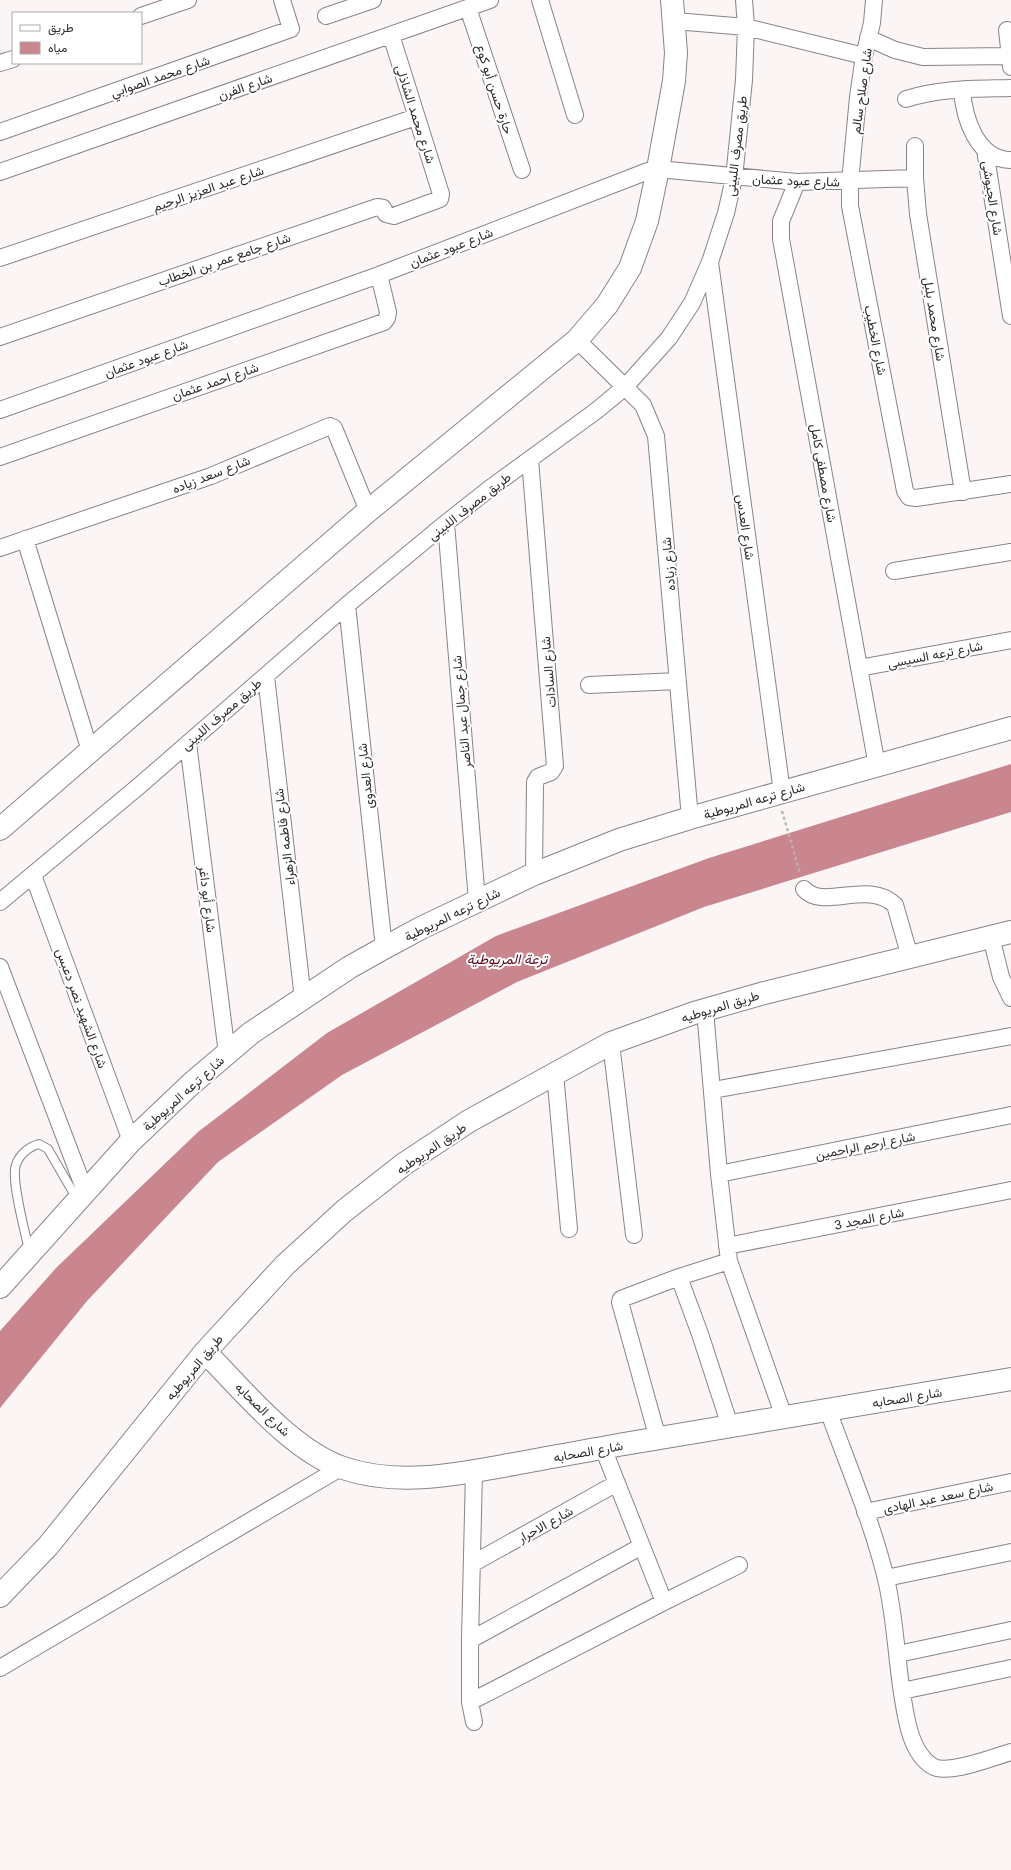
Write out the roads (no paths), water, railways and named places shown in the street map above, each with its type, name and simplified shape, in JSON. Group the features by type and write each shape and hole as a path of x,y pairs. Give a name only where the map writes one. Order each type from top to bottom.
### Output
{"street":[{"path":"142,16 188,0"},
{"name":"شارع محمد الصوابي","path":"0,132 289,31 292,27 282,0"},
{"path":"326,16 373,0"},
{"name":"شارع الفرن","path":"0,172 490,0"},
{"path":"540,0 575,115"},
{"name":"طريق مصرف اللبينى","path":"0,902 188,743 347,605 446,523 596,411 625,387 669,338 692,303 710,262 726,213 734,178 743,87 746,27 744,0"},
{"name":"شارع صلاح سالم","path":"850,182 864,56 874,0"},
{"name":"حارة حسن أبو كوع","path":"468,8 522,170"},
{"path":"0,828 368,512 577,340 607,305 630,268 647,221 674,81 676,53 673,10 864,56"},
{"path":"868,38 895,50 923,57 1010,62 1007,30"},
{"name":"شارع محمد الشاذلى","path":"391,35 441,194"},
{"path":"0,63 12,59"},
{"path":"906,100 933,92 1011,88"},
{"path":"962,90 966,115 985,150 997,159 1011,160"},
{"name":"شارع عبد العزيز الرحيم","path":"0,258 416,117"},
{"name":"شارع محمد بلبل","path":"914,146 918,214 963,492"},
{"name":"شارع الجيوشى","path":"985,150 1011,316"},
{"name":"شارع عبود عثمان","path":"0,410 379,275 630,177 658,170 734,178 797,182 850,182 915,178"},
{"name":"شارع مصطفى كامل","path":"797,182 781,221 781,239 876,766"},
{"name":"شارع الخطيب","path":"850,182 850,206 905,491 909,497 916,498 963,492"},
{"name":"شارع جامع عمر بن الخطاب","path":"0,337 376,207 383,208 386,214 394,216 440,199 441,194"},
{"name":"شارع العدس","path":"710,262 782,792"},
{"name":"شارع احمد عثمان","path":"0,457 384,322 387,318 388,312 379,275"},
{"name":"شارع زياده","path":"577,340 643,405 656,436 690,818"},
{"name":"شارع سعد زياده","path":"0,548 211,476 330,426 334,428 368,512"},
{"name":"شارع السادات","path":"530,459 555,766 551,772 538,777 535,782 534,874"},
{"path":"963,492 1011,484"},
{"name":"شارع جمال عبد الناصر","path":"446,523 477,901"},
{"path":"25,540 90,751"},
{"path":"894,571 1011,552"},
{"name":"شارع العدوى","path":"347,605 384,948"},
{"name":"شارع ترعه السيسى","path":"859,668 1011,640"},
{"name":"شارع فاطمه الزهراء","path":"266,676 303,998"},
{"path":"589,685 678,681"},
{"name":"شارع ترعه المريوطية","path":"0,1287 131,1140 191,1084 252,1033 350,967 384,948 534,874 619,840 690,818 1011,728"},
{"name":"شارع أبو داغر","path":"188,743 227,1054"},
{"name":"شارع الشهيد نصر دعبس","path":"33,875 131,1140"},
{"path":"804,889 816,897 873,894 890,900 895,905 910,956"},
{"path":"1001,934 1001,977 1011,998"},
{"name":"طريق المريوطيه","path":"0,1596 48,1546 205,1352 285,1266 344,1211 404,1164 450,1134 555,1073 611,1043 705,1010 764,993 1001,934"},
{"path":"0,967 81,1195"},
{"path":"705,1010 719,1174 728,1254 784,1417"},
{"path":"712,1090 1011,1036"},
{"path":"611,1043 634,1235"},
{"path":"555,1073 569,1229"},
{"name":"شارع ارحم الراحمين","path":"719,1174 1011,1116"},
{"name":"شارع المجد 3","path":"658,1438 620,1302 621,1299 679,1278 728,1254 1011,1190"},
{"path":"679,1278 700,1334 730,1426"},
{"name":"شارع الصحابه","path":"205,1352 282,1429 302,1445 342,1467 377,1476 396,1478 415,1478 474,1471 658,1438 1011,1379"},
{"path":"828,1410 877,1546 886,1578 891,1600 902,1691 908,1723 922,1758 933,1767 940,1770 952,1770 1011,1752"},
{"path":"603,1448 664,1602"},
{"path":"0,1668 342,1467"},
{"path":"474,1471 470,1640 470,1702 474,1722"},
{"name":"شارع سعد عبد الهادى","path":"865,1512 1011,1482"},
{"name":"شارع الاحرار","path":"472,1564 617,1483"},
{"path":"470,1640 642,1546"},
{"path":"886,1578 1011,1552"},
{"path":"470,1702 739,1565"},
{"path":"898,1654 1011,1630"},
{"path":"902,1691 1011,1668"}],"lane":[{"path":"30,1253 15,1182 15,1167 22,1154 30,1146 39,1144 48,1149 81,1195"}],"water":[{"name":"ترعة المريوطية","path":"1011,764 1011,812 704,907 517,982 342,1075 218,1162 87,1301 0,1408 0,1331 57,1267 198,1132 327,1033 496,936 709,858"}]}
